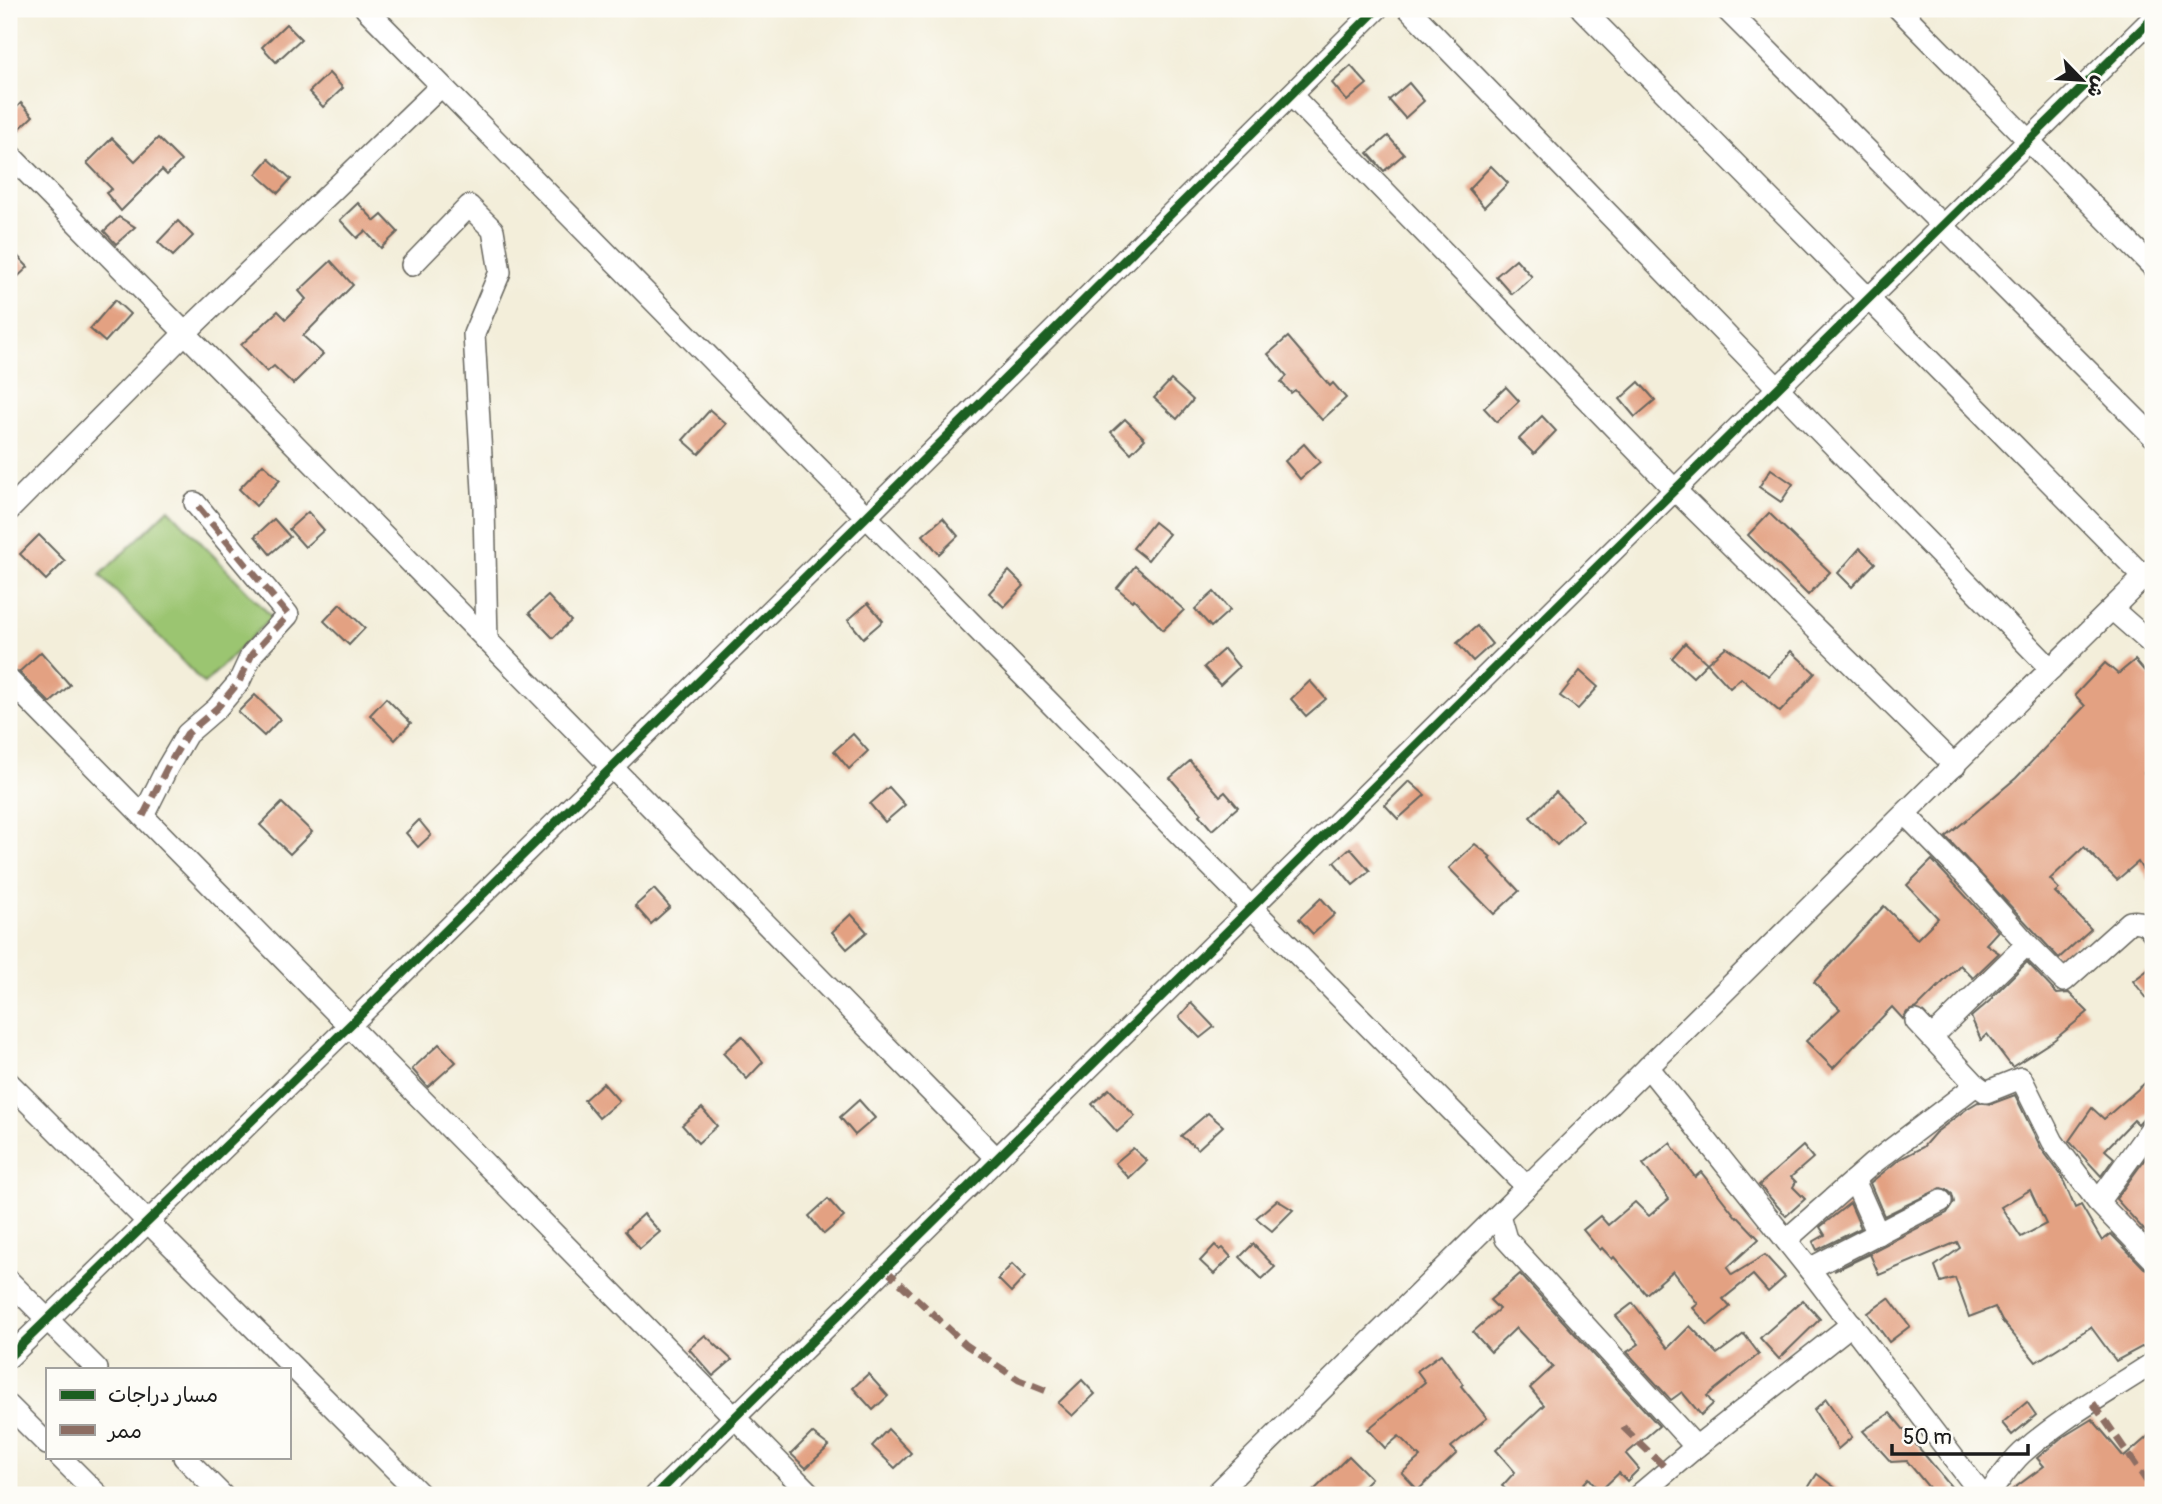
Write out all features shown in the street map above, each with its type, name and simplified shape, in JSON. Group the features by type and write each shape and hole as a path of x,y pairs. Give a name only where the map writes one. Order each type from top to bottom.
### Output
{"street":[{"path":"366,9 1527,1187"},
{"path":"9,1357 612,768 1377,9"},
{"path":"1409,9 2051,669"},
{"path":"1215,1495 2149,573 1869,299 1581,9"},
{"path":"1726,9 2153,436"},
{"path":"1899,9 2153,267"},
{"path":"656,1495 2153,18"},
{"path":"9,510 185,333 441,86"},
{"path":"1290,94 1675,490 1955,766"},
{"path":"9,154 997,1159"},
{"path":"412,265 469,206 494,230 500,272 474,334 482,458 487,641"},
{"path":"143,816 187,734 217,708 239,682 252,654 288,615 195,503"},
{"path":"2112,609 2153,645"},
{"path":"9,680 811,1495"},
{"path":"1905,814 2064,981 2130,922 2138,921 2150,927 2153,933"},
{"path":"1932,1037 2027,944"},
{"path":"1916,1021 1986,1093 2021,1078 2053,1142 2098,1202 2153,1259"},
{"path":"1648,1067 1852,1324 1982,1495"},
{"path":"9,1083 148,1219 421,1495"},
{"path":"1786,1240 1854,1180 1976,1085"},
{"path":"2098,1202 2153,1126"},
{"path":"1854,1180 1878,1234"},
{"path":"1809,1269 1941,1201"},
{"path":"1499,1215 1506,1239 1696,1447"},
{"path":"9,1281 96,1368"},
{"path":"1639,1495 1852,1324"},
{"path":"1987,1495 2021,1454 2074,1412 2153,1363"},
{"path":"9,1406 46,1443"},
{"path":"61,1458 98,1495"},
{"path":"185,1458 222,1495"}],"green space":[{"path":"169,509 272,617 204,684 100,575"}],"building":[{"path":"286,24 301,39 276,62 262,47"},
{"path":"1351,66 1367,84 1347,101 1332,83"},
{"path":"329,73 343,88 323,107 309,92"},
{"path":"1409,83 1424,101 1405,118 1389,100"},
{"path":"21,103 33,116 9,139 9,115"},
{"path":"1388,136 1404,154 1384,171 1368,153"},
{"path":"112,138 135,161 158,138 181,161 167,175 162,170 121,211 106,193 112,189 87,163"},
{"path":"269,159 291,179 278,193 256,174"},
{"path":"1491,166 1508,183 1484,207 1469,189"},
{"path":"358,203 375,221 382,215 398,232 381,248 365,231 357,238 340,220"},
{"path":"119,217 135,227 116,244 104,231"},
{"path":"178,221 193,236 173,256 158,242"},
{"path":"9,247 28,267 9,285"},
{"path":"1516,259 1532,277 1512,294 1496,276"},
{"path":"331,261 353,285 303,336 323,354 293,384 274,366 267,372 241,345 278,311 286,319 306,299 299,291"},
{"path":"115,300 130,314 105,342 90,329"},
{"path":"1288,337 1330,386 1333,383 1346,398 1322,420 1295,390 1291,393 1281,382 1287,376 1268,354"},
{"path":"1171,380 1193,400 1177,419 1154,398"},
{"path":"1639,382 1655,400 1635,417 1620,399"},
{"path":"1506,387 1519,401 1497,422 1484,408"},
{"path":"710,410 726,424 699,454 683,440"},
{"path":"1542,416 1556,431 1534,454 1519,439"},
{"path":"1125,419 1145,439 1131,453 1111,432"},
{"path":"1304,444 1320,462 1300,479 1285,461"},
{"path":"263,464 280,480 256,506 239,489"},
{"path":"1771,469 1793,484 1781,502 1759,487"},
{"path":"308,512 324,530 305,547 289,529"},
{"path":"1769,513 1830,572 1808,595 1748,535"},
{"path":"943,518 958,536 939,554 923,535"},
{"path":"274,519 290,537 270,554 255,536"},
{"path":"1154,522 1169,534 1148,560 1133,548"},
{"path":"39,535 65,561 46,580 20,554"},
{"path":"1860,548 1875,563 1852,587 1838,573"},
{"path":"1135,566 1184,610 1163,630 1134,599 1132,601 1117,588"},
{"path":"1009,571 1024,586 1004,607 989,593"},
{"path":"1214,592 1230,610 1211,627 1195,609"},
{"path":"548,596 571,621 553,638 529,613"},
{"path":"868,603 883,621 863,638 848,620"},
{"path":"340,604 365,628 349,645 324,621"},
{"path":"1477,626 1492,644 1473,661 1457,643"},
{"path":"1685,643 1707,663 1693,677 1672,658"},
{"path":"1726,647 1769,676 1791,651 1815,673 1780,712 1741,678 1730,688 1707,663"},
{"path":"1224,649 1239,667 1220,685 1204,667"},
{"path":"41,652 70,685 50,703 19,672"},
{"path":"2135,660 2153,681 2153,764 2144,773 2153,782 2153,886 2138,862 2117,880 2084,847 2050,879 2059,889 2055,892 2091,929 2059,958 1946,837 2016,778 2085,706 2075,695 2105,663 2118,674"},
{"path":"1580,671 1598,687 1578,709 1560,696"},
{"path":"1310,681 1326,699 1306,716 1291,699"},
{"path":"255,695 280,719 264,736 238,712"},
{"path":"386,698 411,723 395,740 370,715"},
{"path":"853,734 868,751 849,769 834,751"},
{"path":"1190,761 1220,796 1225,792 1238,807 1212,830 1199,815 1201,813 1170,778"},
{"path":"1409,781 1425,795 1398,819 1385,805"},
{"path":"889,787 905,805 885,822 870,804"},
{"path":"1556,792 1583,820 1557,845 1530,817"},
{"path":"282,803 312,832 290,854 260,825"},
{"path":"419,820 431,835 418,847 406,833"},
{"path":"1475,844 1491,857 1489,859 1519,891 1494,914 1449,868"},
{"path":"1350,848 1370,871 1353,885 1334,862"},
{"path":"1932,860 1998,931 1986,944 1999,953 1973,978 1960,965 1917,1008 1907,1012 1903,1019 1892,1007 1833,1068 1806,1041 1840,1009 1814,982 1884,906 1917,939 1938,918 1907,885"},
{"path":"654,889 670,907 651,924 635,906"},
{"path":"1321,898 1335,914 1313,934 1299,919"},
{"path":"851,914 867,932 847,949 832,932"},
{"path":"2027,962 2057,994 2069,993 2088,1012 2054,1040 2012,1067 1987,1034 1981,1040 1971,1017"},
{"path":"2153,966 2153,1006 2133,981"},
{"path":"1191,1003 1214,1027 1200,1038 1179,1017"},
{"path":"742,1036 763,1062 747,1079 723,1053"},
{"path":"439,1044 456,1062 428,1087 412,1069"},
{"path":"2153,1076 2153,1113 2147,1114 2138,1124 2134,1120 2105,1150 2114,1158 2101,1176 2069,1141 2092,1108 2104,1119"},
{"path":"603,1083 619,1101 599,1118 584,1100"},
{"path":"1109,1089 1135,1116 1117,1132 1092,1104"},
{"path":"2015,1095 2041,1148 2061,1175 2075,1208 2081,1205 2102,1241 2111,1234 2144,1268 2153,1272 2153,1341 2116,1361 2091,1327 2036,1362 2002,1321 1995,1307 1969,1317 1955,1278 1941,1282 1935,1266 1960,1248 1957,1242 1879,1275 1870,1254 1834,1271 1947,1213 1954,1202 1952,1194 1941,1188 1884,1216 1870,1183 1900,1159 1923,1147 1935,1133 1968,1108 1978,1102 1991,1104","holes":["2030,1190 2046,1224 2021,1237 2001,1207"]},
{"path":"859,1100 875,1118 855,1135 840,1117"},
{"path":"702,1108 717,1126 698,1143 682,1125"},
{"path":"1208,1113 1223,1126 1198,1149 1181,1136"},
{"path":"1670,1143 1695,1177 1701,1172 1737,1218 1759,1239 1727,1268 1732,1275 1765,1255 1785,1277 1768,1292 1753,1275 1723,1299 1730,1307 1708,1325 1693,1308 1698,1304 1673,1271 1646,1294 1614,1257 1612,1259 1602,1248 1600,1250 1583,1230 1600,1216 1608,1225 1635,1202 1649,1216 1669,1199 1643,1164"},
{"path":"1803,1146 1813,1158 1791,1177 1796,1182 1793,1187 1805,1199 1786,1216 1759,1185"},
{"path":"1133,1148 1147,1161 1129,1178 1115,1163"},
{"path":"2153,1148 2153,1240 2116,1199"},
{"path":"828,1199 844,1217 824,1234 809,1216"},
{"path":"1277,1200 1293,1210 1272,1231 1256,1218"},
{"path":"1850,1203 1861,1228 1817,1250 1813,1242 1825,1235 1820,1227"},
{"path":"644,1214 660,1232 640,1249 625,1231"},
{"path":"1253,1244 1275,1267 1262,1279 1240,1257"},
{"path":"1215,1245 1220,1250 1223,1248 1231,1257 1214,1274 1200,1261"},
{"path":"1012,1264 1025,1277 1011,1292 998,1279"},
{"path":"1520,1274 1659,1426 1626,1454 1639,1469 1627,1481 1619,1473 1600,1491 1589,1478 1573,1495 1512,1495 1502,1486 1515,1472 1496,1450 1544,1405 1530,1388 1553,1367 1516,1328 1491,1352 1473,1332 1499,1309 1490,1300"},
{"path":"1889,1298 1910,1326 1889,1342 1868,1313"},
{"path":"1803,1300 1820,1319 1779,1359 1760,1338"},
{"path":"1633,1303 1668,1348 1690,1326 1717,1354 1744,1334 1759,1354 1707,1396 1713,1404 1701,1415 1682,1392 1671,1400 1627,1352 1639,1344 1616,1316"},
{"path":"705,1335 732,1360 713,1376 689,1349"},
{"path":"1441,1354 1463,1384 1461,1386 1487,1418 1451,1447 1457,1453 1418,1490 1402,1473 1420,1457 1399,1436 1385,1448 1368,1429 1425,1382 1417,1371"},
{"path":"868,1374 888,1396 873,1410 853,1388"},
{"path":"1082,1380 1095,1394 1072,1416 1058,1403"},
{"path":"1826,1399 1852,1437 1838,1449 1814,1410"},
{"path":"2027,1402 2036,1415 2012,1435 2002,1423"},
{"path":"1890,1413 1958,1495 1935,1495 1907,1461 1891,1462 1863,1431"},
{"path":"2092,1419 2124,1457 2153,1432 2153,1495 2005,1495 2044,1466 2037,1458 2061,1438"},
{"path":"888,1429 911,1453 895,1468 872,1446"},
{"path":"812,1433 829,1446 806,1468 791,1454"},
{"path":"1349,1456 1371,1478 1354,1495 1309,1495"},
{"path":"1817,1474 1845,1495 1817,1495 1808,1488"}],"marked path":[{"path":"143,816 187,734 217,708 239,682 252,654 288,615 195,503"},
{"path":"885,1269 966,1345 1019,1380 1052,1393"},
{"path":"2093,1403 2153,1490"},
{"path":"1623,1427 1668,1470"}],"cycle path":[{"path":"9,1357 866,517 1377,9"},
{"path":"656,1495 2153,18"}]}
